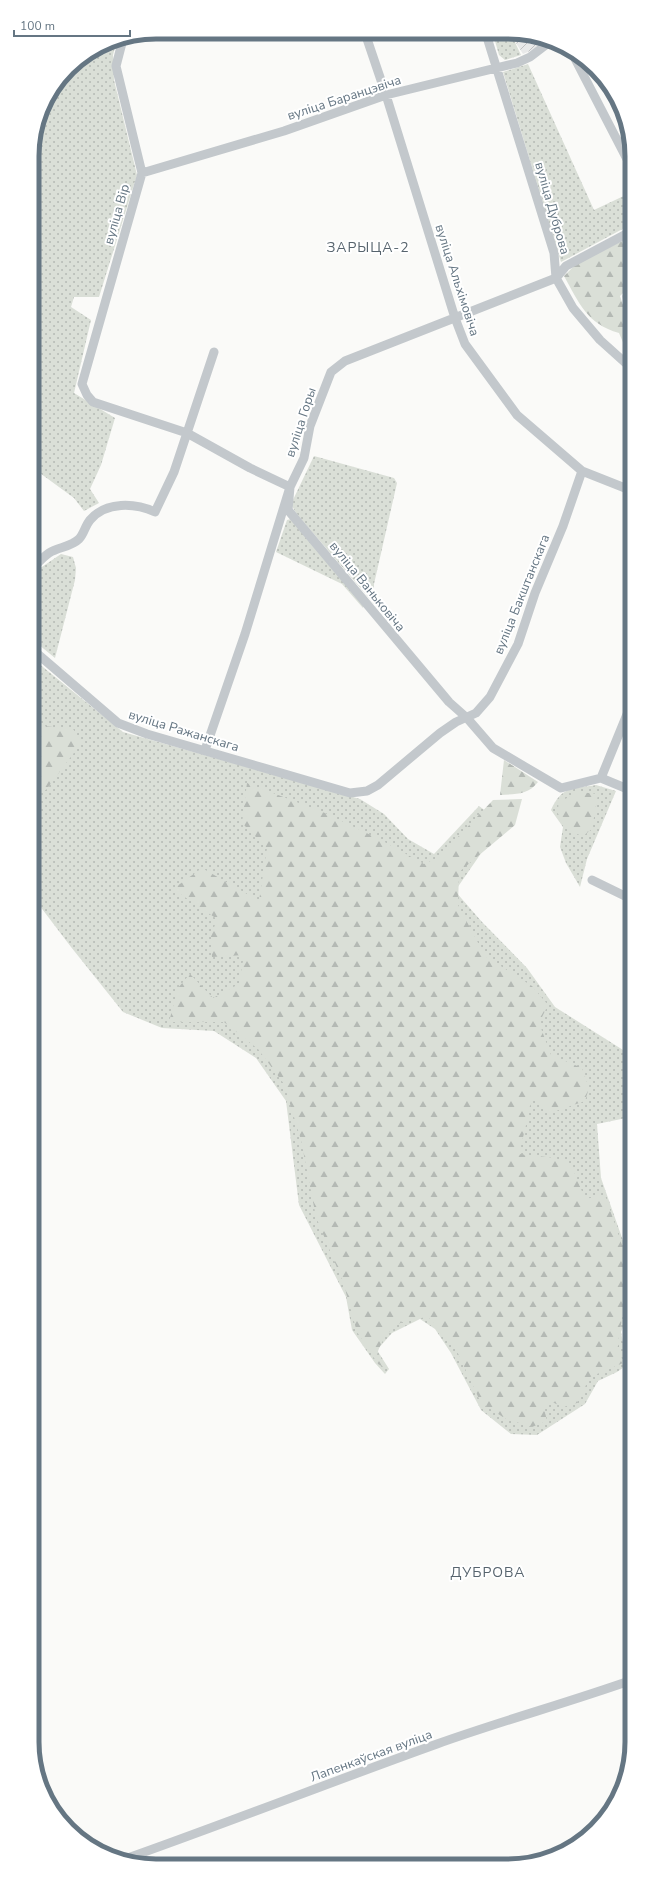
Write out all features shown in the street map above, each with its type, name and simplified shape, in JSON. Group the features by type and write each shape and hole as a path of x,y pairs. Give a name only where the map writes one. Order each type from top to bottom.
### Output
{"street":[{"name":"вуліца Альхімовіча","path":"367,39 386,94 454,318 465,344 517,415 582,471 625,488"},
{"name":"вуліца Дуброва","path":"488,39 498,68 554,253 556,278 573,308 600,340 625,362"},
{"name":"вуліца Вір","path":"122,44 116,66 142,173 82,384 86,395 93,402 186,433"},
{"name":"вуліца Баранцэвіча","path":"142,173 284,131 386,94 516,64 530,57 545,45"},
{"path":"578,63 625,155"},
{"name":"вуліца Горы","path":"205,750 245,634 290,488 304,458 310,426 331,372 345,361 556,278 566,266 625,235"},
{"path":"39,562 49,553 66,547 79,539 90,520 101,512 119,505 142,506 155,512 174,472 214,352"},
{"path":"186,433 290,488"},
{"name":"вуліца Бакштанскага","path":"350,793 367,791 378,785 440,733 456,722 476,713 490,697 518,644 535,593 563,526 582,471"},
{"name":"вуліца Ваньковіча","path":"290,488 288,510 449,702 466,718 493,748 560,788 601,778"},
{"name":"вуліца Ражанскага","path":"39,655 118,723 147,734 350,793"},
{"path":"625,719 601,778 625,788"},
{"path":"592,880 625,896"},
{"name":"Лапенкаўская вуліца","path":"132,1857 235,1820 509,1718 625,1682"}],"shaded area":[{"path":"514,39 540,43 532,50 523,54"}],"green space":[{"path":"494,39 514,39 521,55 505,60 499,55"},
{"path":"115,46 113,55 114,80 137,175 99,297 74,297 71,307 91,320 74,393 115,418 101,465 90,489 99,503 84,511 74,498 39,472 39,149 41,133 48,111 63,85 73,73 85,63"},
{"path":"528,64 594,210 625,195 625,228 561,262 503,72"},
{"path":"625,240 625,291 620,296 625,311 625,347 619,333 608,329 591,318 574,295 564,276 576,264"},
{"path":"625,293 625,306 622,296"},
{"path":"314,456 394,478 397,483 374,584 374,604 296,513 291,504"},
{"path":"291,519 364,604 363,608 342,584 276,552 287,520"},
{"path":"61,554 73,557 76,568 75,580 55,658 39,645 39,569"},
{"path":"39,664 123,732 360,799 384,814 408,839 434,854 479,806 502,823 455,891 482,922 527,968 555,1007 625,1051 625,1118 597,1124 601,1178 625,1246 625,1322 621,1332 625,1354 625,1366 598,1381 585,1404 537,1435 511,1434 481,1410 451,1353 435,1329 420,1319 392,1333 377,1350 389,1369 385,1374 375,1363 352,1330 346,1297 299,1205 286,1101 256,1058 214,1031 162,1028 123,1012 39,905"},
{"path":"39,726 73,729 82,742 46,790 39,789"},
{"path":"504,760 538,782 526,792 500,795"},
{"path":"247,783 325,813 381,840 424,864 439,857 493,800 522,799 515,825 459,872 458,905 485,956 532,986 548,1005 539,1023 551,1055 582,1068 589,1088 585,1101 550,1113 533,1096 519,1154 555,1158 571,1164 585,1199 605,1195 625,1254 625,1306 618,1343 623,1363 590,1377 577,1403 563,1407 552,1402 544,1408 547,1421 532,1427 506,1419 481,1403 455,1347 428,1317 406,1321 391,1330 384,1339 377,1355 385,1368 378,1364 357,1332 343,1282 316,1217 301,1140 284,1084 258,1049 224,1022 169,1022 178,988 190,974 213,998 239,984 244,955 212,957 211,936 217,919 173,889 202,868 259,901 267,848 242,823"},
{"path":"596,785 616,791 587,859 580,887 566,863 560,847 563,827 551,810 559,797 569,790"},
{"path":"579,792 598,794 592,829 583,836 568,831 557,812 559,802"}],"district":[{"name":"ЗАРЫЦА-2","path":"368,247"},
{"name":"ДУБРОВА","path":"488,1572"}]}
